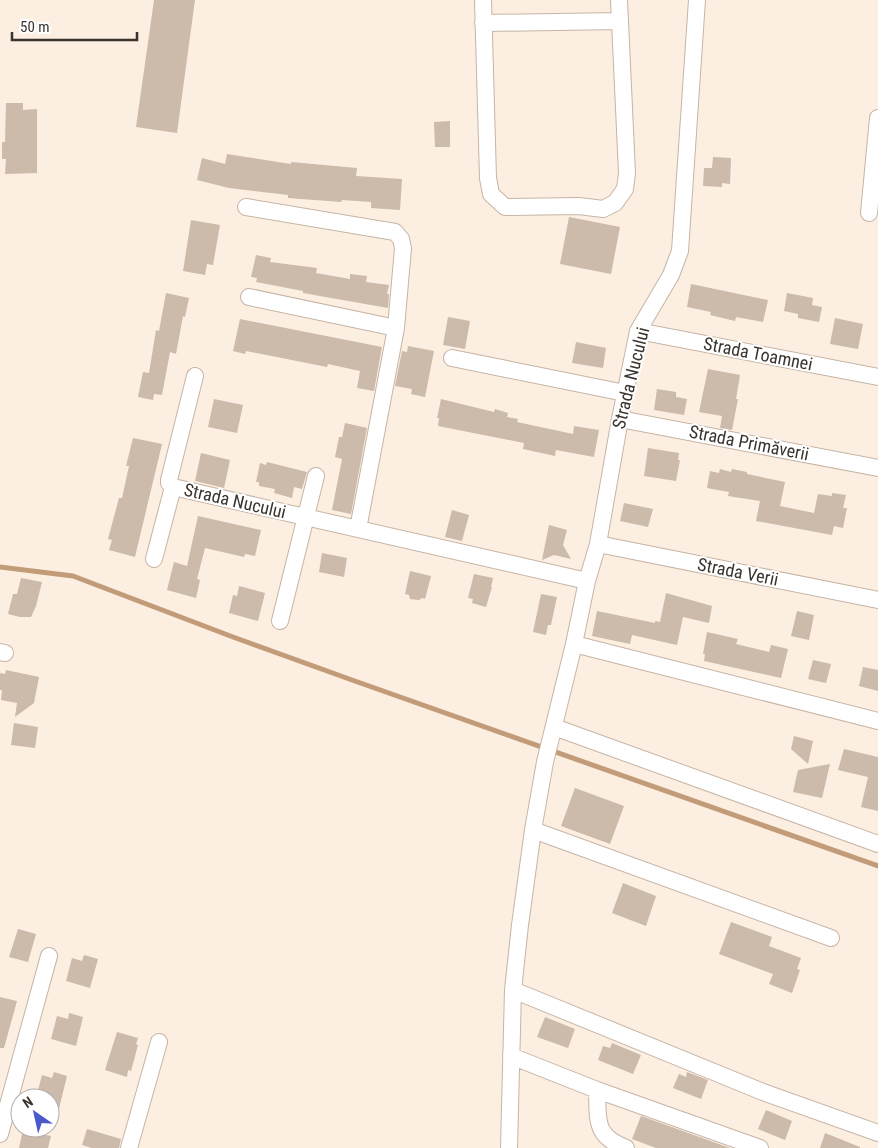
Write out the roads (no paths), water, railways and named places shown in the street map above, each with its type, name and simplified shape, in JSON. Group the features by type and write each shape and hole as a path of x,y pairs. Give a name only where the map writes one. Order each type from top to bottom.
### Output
{"street":[{"path":"483,0 488,178 491,194 505,207 579,206 603,209 615,203 625,189 626,173 619,0"},
{"name":"Strada Nucului","path":"509,1148 513,990 533,830 545,762 587,582 598,544 638,331 672,275 680,251 697,0"},
{"path":"483,23 620,21"},
{"path":"869,214 878,118"},
{"path":"246,207 395,232 401,239 403,248 396,328 358,529"},
{"path":"249,297 396,328"},
{"name":"Strada Toamnei","path":"638,331 878,377"},
{"path":"452,358 625,393"},
{"name":"Strada Nucului","path":"195,376 169,480 173,487 587,582"},
{"name":"Strada Primăverii","path":"620,419 878,468"},
{"path":"280,620 316,476"},
{"path":"154,559 173,487"},
{"name":"Strada Verii","path":"598,544 878,600"},
{"path":"574,644 878,720"},
{"path":"553,733 878,844"},
{"path":"533,830 831,938"},
{"path":"0,1134 48,956"},
{"path":"513,990 763,1092 878,1133"},
{"path":"128,1148 159,1042"},
{"path":"511,1056 597,1090 760,1148"},
{"path":"597,1090 598,1125 614,1144 626,1148"}],"waterway":[{"path":"0,567 73,576 352,680 878,866"}]}
